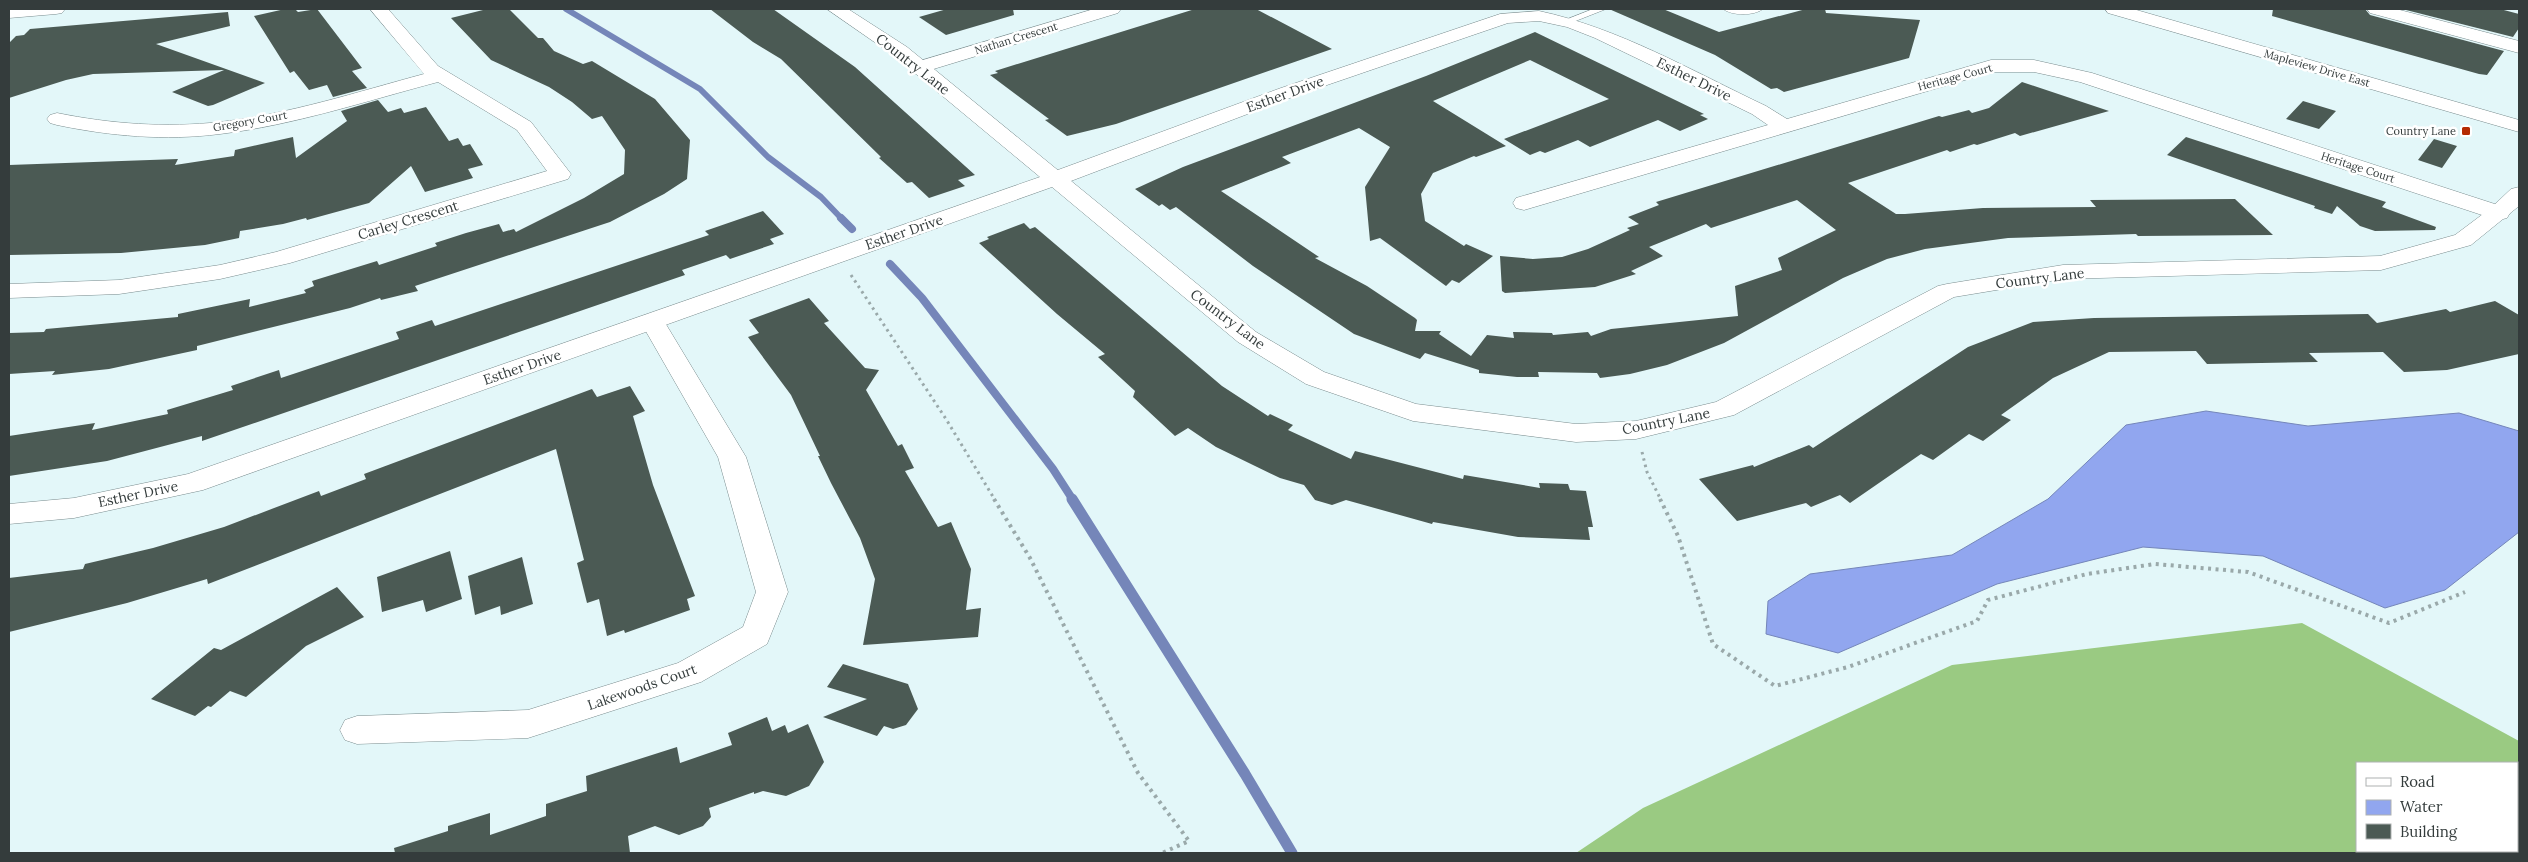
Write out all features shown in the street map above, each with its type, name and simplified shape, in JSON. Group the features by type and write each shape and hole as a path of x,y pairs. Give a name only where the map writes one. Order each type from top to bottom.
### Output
{"street":[{"path":"9,13 56,9"},
{"name":"Carley Crescent","path":"9,291 112,288 220,272 282,258 560,174 530,132 517,120 439,76 427,66 379,9"},
{"name":"Country Lane","path":"836,9 900,51 1247,336 1315,378 1413,412 1576,433 1636,430 1724,410 1947,291 2063,272 2381,263 2463,240 2499,213 2519,194"},
{"name":"Nathan Crescent","path":"920,67 1112,9"},
{"name":"Mapleview Drive East","path":"2114,9 2519,126"},
{"path":"2376,9 2519,47"},
{"name":"Esther Drive","path":"9,514 74,508 192,483 1055,179 1288,92 1506,18 1539,16 1601,34 1758,110 1783,126"},
{"name":"Heritage Court","path":"1524,203 1991,66 2034,66 2094,80 2499,213"},
{"name":"Gregory Court","path":"57,119 91,126 135,130 220,128 280,116 439,76"},
{"name":"Lakewoods Court","path":"358,730 528,724 689,673 756,635 772,592 732,457 652,321"}],"lane":[{"path":"1565,22 1601,9"},
{"path":"1728,9 1735,11 1758,9"}],"path":[{"path":"839,256 946,419 1030,558 1138,773 1189,841 1162,853"},
{"path":"1636,430 1647,472 1678,536 1713,644 1775,686 1848,667 1977,621 1988,600 2087,574 2155,564 2248,572 2389,623 2465,592"}],"green space":[{"path":"2302,623 2519,741 2519,853 1576,853 1643,808 1952,665"}],"water":[{"path":"2206,411 2308,426 2459,413 2519,431 2519,532 2445,590 2385,608 2263,556 2143,547 1997,584 1838,653 1766,634 1768,601 1810,574 1952,555 2048,499 2126,425"}],"building":[{"path":"285,9 295,9 298,12 317,9 362,68 352,71 367,88 333,97 327,85 309,90 294,71 290,73 254,16"},
{"path":"487,9 509,9 538,38 543,38 554,51 583,64 592,61 655,99 690,140 687,179 664,194 610,222 415,286 418,291 381,300 380,298 350,308 197,346 197,350 109,369 52,375 55,371 9,374 9,333 44,332 46,329 178,317 178,314 250,299 249,307 306,293 304,290 314,286 312,281 377,261 379,265 437,246 435,243 466,233 499,224 503,232 514,229 516,232 584,198 624,174 625,150 602,116 592,119 572,102 549,87 491,60 451,18"},
{"path":"710,9 773,9 855,67 975,175 958,180 965,186 929,198 912,182 907,183 879,158 881,157 781,59 753,42"},
{"path":"947,9 1013,9 1014,15 946,35 919,17"},
{"path":"1195,9 1256,9 1332,49 1116,124 1067,136 1045,120 1049,119 990,75 998,73 995,71"},
{"path":"1609,9 1663,9 1719,32 1806,9 1825,9 1826,13 1920,20 1909,58 1784,92 1777,88 1771,89 1715,55"},
{"path":"2273,9 2365,9 2370,15 2504,51 2487,75 2479,74 2272,16"},
{"path":"2402,9 2500,9 2519,14 2519,28 2513,37"},
{"path":"228,12 230,26 156,44 265,83 213,105 208,106 172,92 224,70 93,74 66,80 9,98 9,43 16,36 24,35 30,29"},
{"path":"1535,32 1704,114 1700,115 1708,119 1680,131 1658,120 1590,147 1578,140 1545,153 1540,151 1530,155 1504,139 1609,99 1530,60 1433,101 1506,146 1476,157 1474,156 1433,173 1421,194 1425,221 1464,246 1466,244 1493,256 1459,283 1452,280 1446,286 1380,238 1370,241 1365,187 1390,147 1359,128 1282,157 1291,163 1221,191 1319,257 1315,258 1367,286 1415,318 1417,320 1415,331 1441,331 1439,334 1471,356 1487,335 1514,338 1513,332 1552,333 1553,335 1588,332 1591,336 1611,329 1738,316 1735,286 1782,270 1778,258 1836,230 1797,200 1711,228 1706,224 1649,247 1663,256 1631,271 1636,274 1595,287 1505,293 1502,291 1500,256 1533,259 1562,257 1588,249 1630,230 1627,228 1639,224 1628,217 1659,205 1656,202 1939,116 1942,117 1969,110 1972,113 1989,108 2022,82 2109,111 2020,136 2015,133 1950,152 1947,150 1848,183 1896,214 1983,208 2096,207 2090,200 2235,199 2273,235 2138,236 2136,234 2008,238 1925,249 1887,259 1843,278 1724,343 1667,365 1630,374 1600,378 1597,373 1538,372 1539,377 1517,377 1479,373 1479,370 1425,353 1420,359 1354,334 1253,266 1176,207 1170,210 1162,204 1159,206 1135,189 1183,167 1426,76"},
{"path":"378,100 388,112 401,108 404,113 426,107 449,141 458,138 463,146 470,144 483,165 468,169 473,178 425,192 411,166 369,203 307,220 306,218 240,231 239,238 205,245 121,253 9,255 9,165 178,159 175,165 234,156 235,150 293,137 296,158 347,121 341,111"},
{"path":"2303,101 2336,111 2319,129 2286,119"},
{"path":"2186,137 2386,202 2382,207 2436,227 2435,230 2375,231 2360,226 2337,206 2332,214 2314,208 2315,206 2167,155"},
{"path":"2434,139 2457,146 2442,168 2418,160"},
{"path":"763,211 784,234 770,239 774,244 730,259 726,255 682,270 685,275 202,441 202,436 107,461 9,476 9,436 95,423 92,430 168,414 167,410 233,390 231,386 279,370 281,378 399,339 396,332 432,320 435,326 709,235 705,231"},
{"path":"1024,223 1030,229 1035,227 1222,386 1268,416 1270,414 1293,425 1288,430 1351,459 1355,451 1463,479 1464,475 1540,488 1539,483 1568,484 1570,490 1586,491 1593,527 1588,527 1590,540 1518,537 1433,522 1432,524 1346,500 1332,505 1315,500 1304,485 1280,478 1216,447 1188,428 1175,436 1133,397 1135,391 1098,357 1105,354 1057,314 979,243 989,239 987,237"},
{"path":"809,298 829,321 824,323 865,368 879,370 866,390 898,446 902,444 914,468 905,471 938,527 951,522 971,569 966,610 981,608 978,637 863,645 875,579 860,538 831,483 791,395 748,337 759,333 749,320"},
{"path":"2495,301 2519,315 2519,354 2447,370 2404,372 2383,352 2309,353 2318,362 2207,364 2196,351 2109,352 2053,378 2001,415 2011,420 1983,441 1969,434 1933,460 1921,454 1850,503 1840,495 1811,507 1806,503 1737,521 1699,479 1753,465 1754,467 1809,445 1813,448 1968,347 2033,322 2094,318 2368,314 2377,323 2446,309 2450,312"},
{"path":"630,386 645,411 633,416 653,485 695,596 687,599 690,610 625,633 624,630 607,636 599,599 587,603 577,563 584,560 556,449 208,584 207,579 127,603 9,632 9,578 83,569 85,564 153,548 224,527 319,491 321,496 366,479 364,474 592,389 597,397"},
{"path":"450,551 462,599 426,612 423,600 382,612 377,577"},
{"path":"522,557 533,604 501,615 500,606 475,615 468,576"},
{"path":"337,587 364,617 306,646 246,697 230,691 211,707 208,706 195,716 151,699 214,648 221,650"},
{"path":"843,664 908,684 918,709 906,725 893,729 884,726 877,736 823,717 867,699 827,687"},
{"path":"767,717 772,731 785,725 788,733 808,724 824,762 809,786 786,796 763,791 754,794 754,792 709,808 711,817 703,826 679,835 655,826 628,836 630,853 395,853 394,848 448,831 448,826 490,813 490,835 546,816 546,804 587,791 586,776 677,747 680,763 732,745 728,733"}],"waterway":[{"path":"566,9 700,89 768,157 821,197 842,219"},
{"path":"842,219 852,229"},
{"path":"890,264 922,298 1053,469 1073,500"},
{"path":"1072,499 1245,774 1292,853"}],"place":[{"name":"Country Lane","path":"2466,131"}]}
